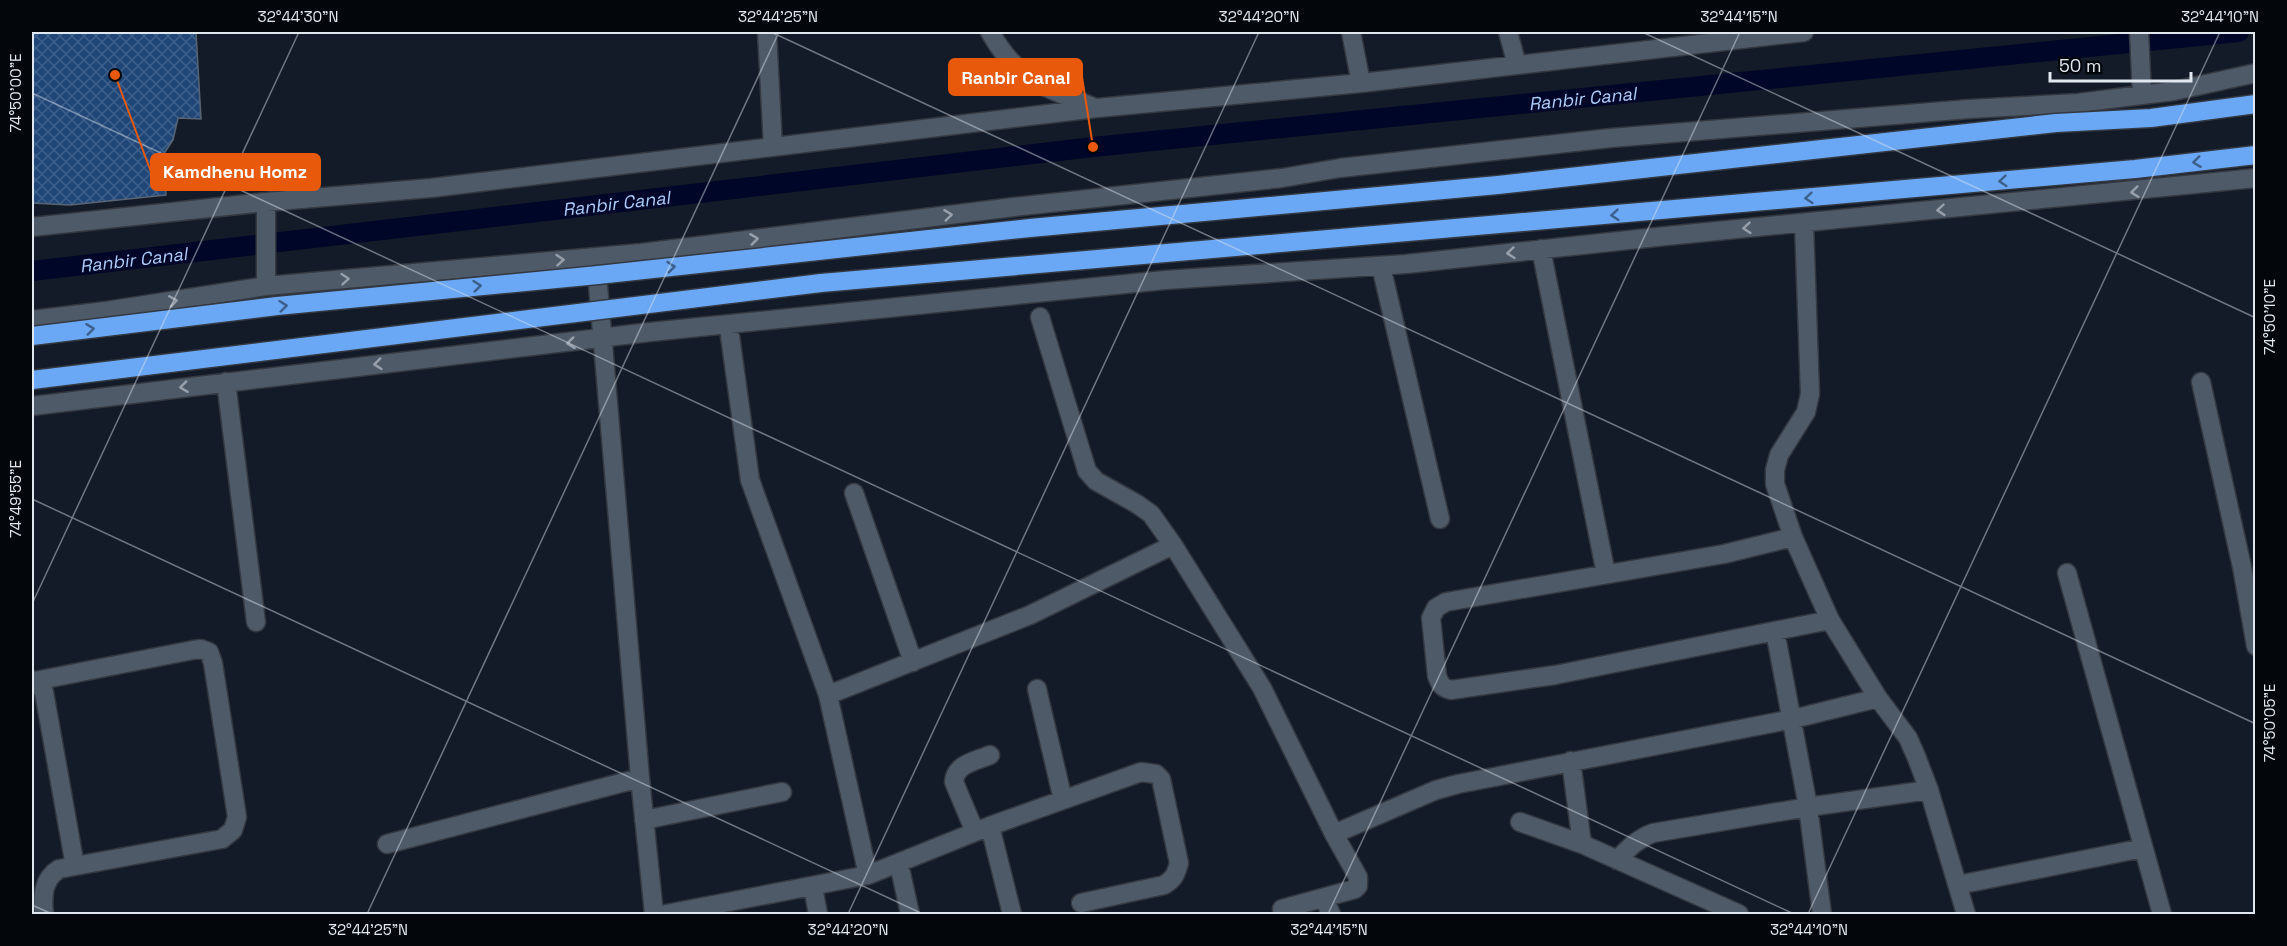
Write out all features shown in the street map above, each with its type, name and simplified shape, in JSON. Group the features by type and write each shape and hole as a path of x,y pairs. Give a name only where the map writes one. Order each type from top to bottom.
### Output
{"highway":[{"path":"32,336 288,305 598,275 1030,228 1498,185 2056,123 2151,118 2256,104"},
{"path":"32,380 821,283 2135,169 2256,155"}],"street":[{"path":"766,32 773,147"},
{"path":"990,32 1000,51 1016,68 1033,81 1097,108"},
{"path":"1351,32 1361,83"},
{"path":"1508,32 1517,65"},
{"path":"32,227 265,212 431,188 1097,108 1361,83 1803,32"},
{"path":"2139,32 2142,95"},
{"path":"32,321 106,311 267,279 596,257 1611,138 1970,109 2078,103 2174,91 2256,73"},
{"path":"32,406 602,339 1165,280 1382,266 2256,178"},
{"path":"265,212 267,279"},
{"path":"1804,223 1810,394 1806,412 1779,455 1775,470 1775,484 1793,537 1830,620 1878,698 1908,738 1929,790 1966,915"},
{"path":"1541,249 1606,574"},
{"path":"596,257 640,778 654,915"},
{"path":"1382,266 1440,519"},
{"path":"1040,317 1087,471 1096,481 1151,514 1173,545 1262,688 1359,877 1358,886 1355,889 1327,906 1282,909"},
{"path":"730,336 750,480 828,695 868,875"},
{"path":"226,382 256,622"},
{"path":"2201,382 2242,567 2256,645"},
{"path":"854,493 913,662"},
{"path":"1793,537 1724,554 1446,602 1436,608 1431,618 1439,684 1451,690 1556,675 1830,620"},
{"path":"828,695 1030,615 1173,545"},
{"path":"2067,573 2162,915"},
{"path":"1775,631 1808,807 1822,915"},
{"path":"33,681 201,649 209,652 213,663 237,817 233,830 222,839 59,868 39,883 44,915"},
{"path":"33,681 44,692 75,866"},
{"path":"1037,689 1063,800"},
{"path":"1335,834 1436,790 1571,761 1793,719 1878,698"},
{"path":"990,755 962,766 954,776 954,782 982,829 1012,915"},
{"path":"1571,761 1582,844"},
{"path":"666,915 868,875 982,829 1142,772 1156,774 1161,779 1179,863 1176,874 1164,885 1081,903"},
{"path":"387,844 640,778"},
{"path":"1617,860 1641,837 1653,833 1808,807 1929,790"},
{"path":"644,820 782,792"},
{"path":"1520,822 1582,844 1739,915"},
{"path":"1958,885 2143,848"},
{"path":"899,864 910,915"},
{"path":"813,887 818,915"}],"building":[{"path":"32,32 196,32 201,119 178,118 173,140 163,155 166,195 70,205 32,203"}],"waterway":[{"name":"Ranbir Canal","path":"32,271 1093,147 2239,32"}],"place":[{"name":"Kamdhenu Homz","path":"115,75"},
{"name":"Ranbir Canal","path":"1093,147"}]}
